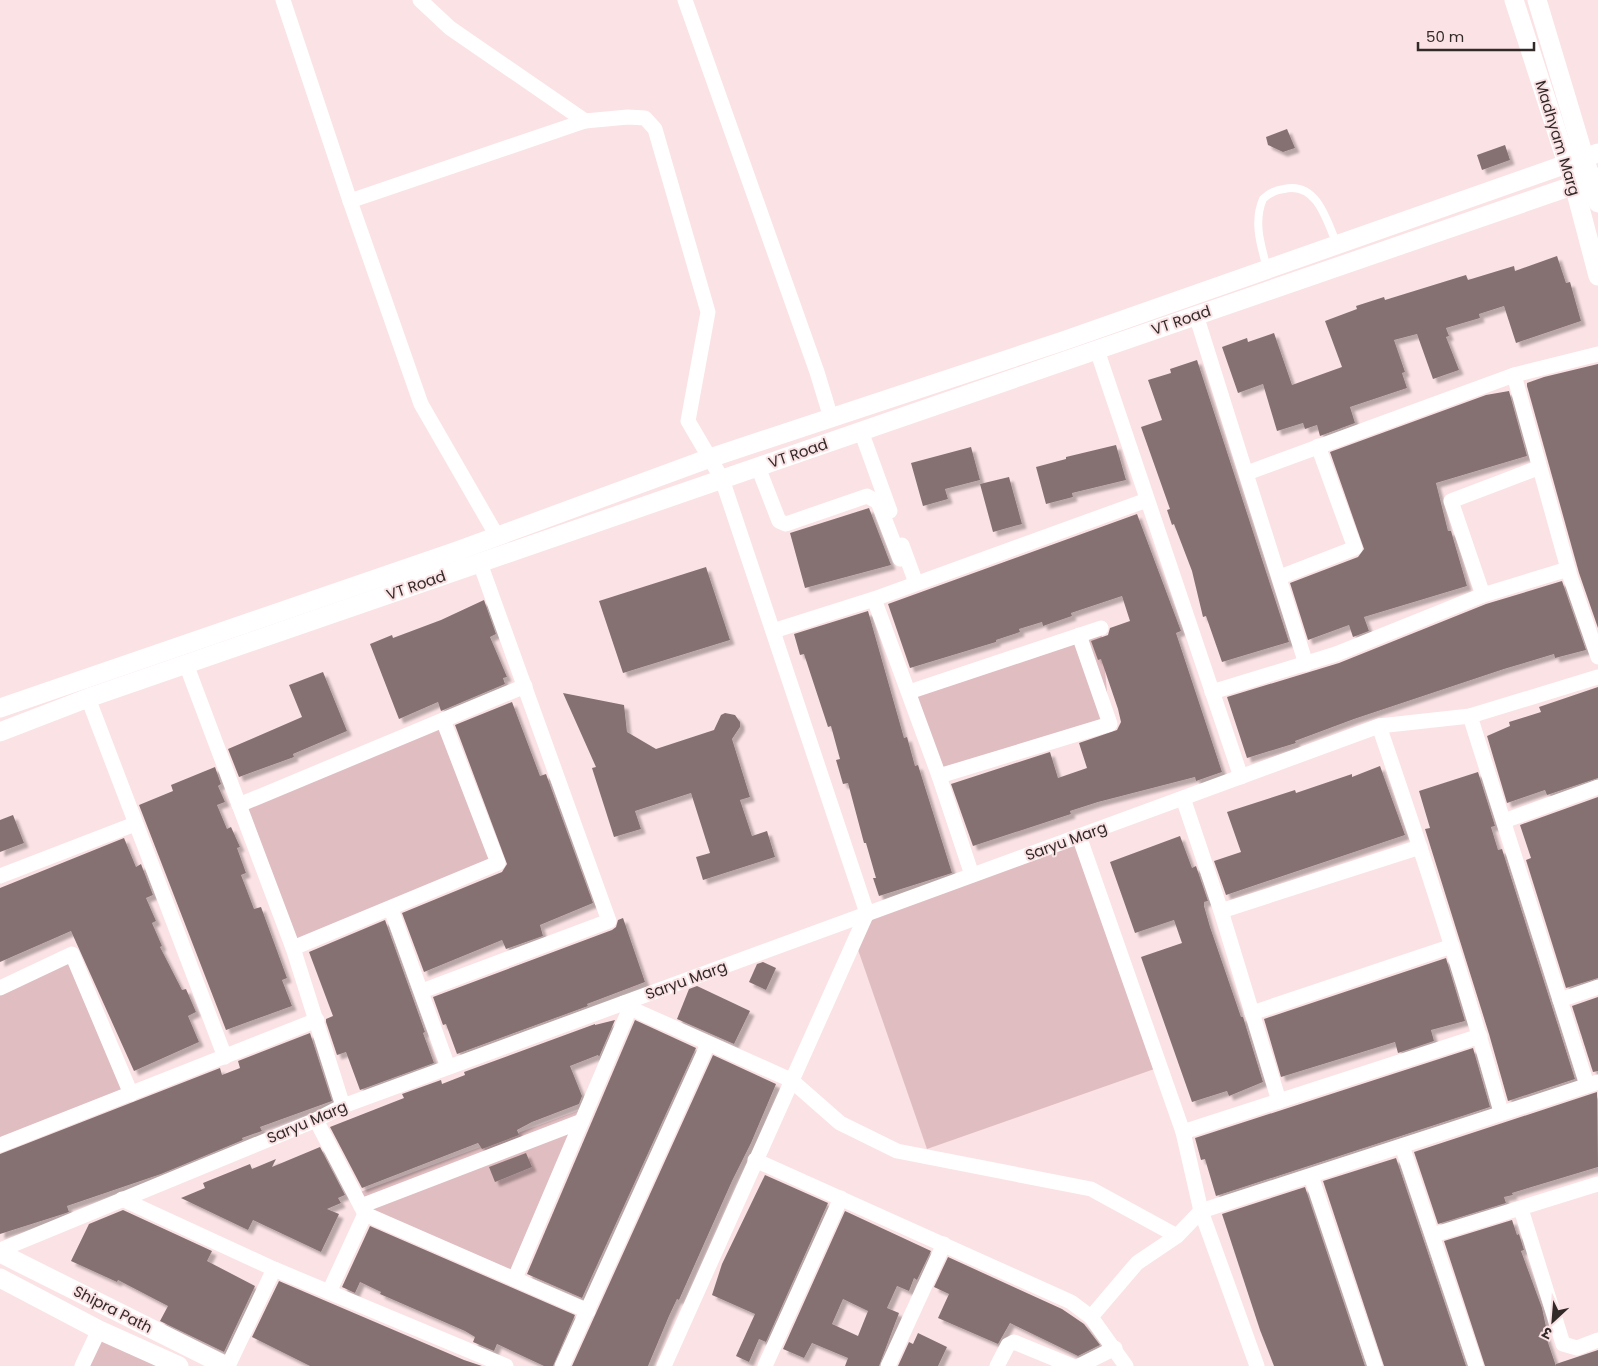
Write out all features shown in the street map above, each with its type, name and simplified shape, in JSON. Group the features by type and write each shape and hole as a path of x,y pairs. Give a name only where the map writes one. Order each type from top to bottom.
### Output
{"street":[{"path":"283,0 350,201 422,404 497,536"},
{"path":"420,0 450,28 585,121"},
{"path":"685,0 817,372 831,418"},
{"name":"Madhyam Marg","path":"1514,0 1574,185 1598,276"},
{"name":"Madhyam Marg","path":"1537,0 1592,156 1598,203"},
{"path":"350,201 585,121 628,117 645,118 655,130 708,312 688,421 722,479 867,914 664,1366"},
{"name":"VT Road","path":"0,708 497,536 710,458 1063,341 1592,156"},
{"name":"VT Road","path":"0,732 88,698 1595,178"},
{"path":"1298,258 1305,278"},
{"path":"1196,315 1306,664"},
{"path":"1097,350 1241,777"},
{"path":"1247,473 1514,375 1598,354"},
{"path":"1514,375 1538,468 1568,569 1598,656"},
{"path":"861,431 916,583"},
{"path":"1280,577 1355,548 1318,446"},
{"path":"758,467 779,522 786,524 867,496 878,502 900,559"},
{"path":"1483,595 1450,500 1538,468"},
{"path":"773,631 874,599 1147,500"},
{"path":"422,991 610,922 480,563"},
{"path":"1212,692 1306,664 1483,595 1568,569"},
{"path":"874,599 939,776 972,875"},
{"path":"909,692 1101,628"},
{"path":"939,776 1110,724 1079,635"},
{"path":"186,664 293,948 343,1106"},
{"name":"Saryu Marg","path":"0,1251 316,1120 343,1106 448,1067 627,1006 867,914 1379,726 1470,716 1598,677"},
{"path":"239,805 525,686"},
{"path":"88,698 225,1057"},
{"path":"1091,1317 1136,1263 1177,1236 1201,1212 1592,1083 1560,1000 1470,716"},
{"path":"293,948 391,909 498,863 443,720"},
{"path":"1379,726 1452,946 1501,1112"},
{"path":"1504,821 1598,786"},
{"path":"1183,798 1221,911 1278,1101"},
{"path":"0,876 135,824"},
{"path":"1078,836 1184,1132 1201,1212 1257,1366"},
{"path":"1221,911 1420,847"},
{"path":"391,909 448,1067"},
{"path":"1252,1013 1452,946"},
{"path":"0,988 72,954 131,1094"},
{"path":"1560,1000 1598,987"},
{"path":"515,1278 582,1121 627,1006 791,1080 840,1122 897,1150 1091,1189 1177,1236"},
{"path":"2,1143 317,1020"},
{"path":"1184,1132 1480,1036"},
{"path":"562,1366 708,1044"},
{"path":"316,1120 363,1210 588,1311"},
{"path":"329,1292 363,1210 582,1121"},
{"path":"1402,1146 1476,1366"},
{"path":"755,1160 1071,1302 1091,1317 1115,1348 1126,1366"},
{"path":"1311,1176 1375,1366"},
{"path":"1433,1236 1598,1184"},
{"path":"768,1365 840,1198"},
{"path":"122,1199 274,1269 506,1366"},
{"path":"1522,1209 1563,1344 1577,1348 1598,1340"},
{"path":"888,1366 944,1244"},
{"name":"Shipra Path","path":"0,1251 227,1366"},
{"path":"227,1366 274,1269"},
{"name":"Shipra Path","path":"0,1278 100,1330 179,1366"},
{"path":"82,1366 100,1330"},
{"path":"997,1366 1008,1345 1014,1342 1072,1366"},
{"path":"1079,1366 1115,1348"}],"lane":[{"path":"1267,269 1259,240 1258,220 1264,199 1278,190 1297,187 1315,198 1324,213 1337,245"}],"shaded area":[{"path":"1101,628 1110,724 939,776 909,692"},
{"path":"443,720 498,863 293,948 239,805"},
{"path":"1079,836 1160,1067 927,1149 855,941 867,913"},
{"path":"72,954 131,1094 0,1140 0,988"},
{"path":"588,1107 515,1278 365,1214 355,1194"},
{"path":"99,1330 179,1366 82,1366"}],"building":[{"path":"1287,129 1295,148 1283,152 1268,145 1266,137"},
{"path":"1505,145 1510,160 1482,170 1477,155"},
{"path":"1557,256 1566,283 1570,282 1581,321 1516,343 1504,306 1479,314 1480,318 1446,328 1449,336 1446,337 1459,370 1433,379 1417,334 1394,340 1405,372 1402,373 1407,388 1350,407 1355,423 1320,436 1317,425 1305,429 1303,423 1277,431 1263,384 1238,393 1222,347 1247,338 1248,342 1274,333 1292,385 1342,367 1325,321 1357,309 1356,306 1384,297 1385,300 1466,275 1468,280 1514,266 1515,271"},
{"path":"1197,360 1289,642 1222,662 1206,616 1203,617 1192,571 1174,524 1172,525 1167,510 1170,509 1141,427 1162,420 1148,380 1171,373 1170,369"},
{"path":"1598,364 1598,628 1579,573 1527,383"},
{"path":"1509,391 1527,456 1436,483 1448,531 1451,531 1467,586 1364,617 1369,631 1353,637 1349,625 1308,640 1290,583 1358,557 1364,549 1330,452 1486,395"},
{"path":"1116,445 1126,480 1072,493 1073,497 1046,504 1036,467 1066,459 1066,457"},
{"path":"971,447 980,480 945,489 948,499 923,506 911,463"},
{"path":"1009,477 1022,524 993,532 980,484"},
{"path":"869,508 891,565 805,588 790,533"},
{"path":"1137,514 1181,631 1176,633 1222,772 1196,781 1195,777 1098,802 1070,811 1071,814 973,846 951,784 1050,752 1058,778 1087,768 1079,743 1117,730 1121,722 1118,709 1101,659 1098,660 1091,641 1108,635 1110,628 1130,621 1122,596 1071,613 1072,616 1043,626 1042,622 1019,629 1020,632 996,640 996,642 910,668 888,604"},
{"path":"706,567 730,640 623,673 599,601"},
{"path":"1562,581 1586,650 1555,658 1554,654 1504,669 1354,719 1295,741 1296,743 1247,758 1227,697 1339,663 1486,604"},
{"path":"484,600 496,634 490,637 507,677 503,678 505,684 441,711 438,702 399,719 370,644 392,635 393,638 441,620"},
{"path":"868,611 904,738 907,737 915,766 918,765 952,873 879,896 873,878 876,878 866,843 864,843 848,783 843,784 836,760 840,759 831,726 828,727 804,654 800,655 794,634"},
{"path":"323,672 347,731 293,754 294,757 239,777 228,749 302,717 289,685"},
{"path":"1598,687 1598,778 1547,795 1545,790 1507,803 1487,736 1510,726 1509,722 1541,712 1539,707"},
{"path":"563,693 624,705 627,732 656,749 714,730 721,715 725,713 735,715 740,722 740,727 732,739 750,797 740,800 752,836 767,831 775,857 703,880 696,857 710,853 691,793 635,811 641,829 614,837 592,768 596,767"},
{"path":"512,702 540,776 546,774 593,903 540,925 543,936 506,949 502,940 424,972 402,913 502,872 507,864 455,725"},
{"path":"1380,766 1405,835 1226,895 1214,861 1241,852 1227,812 1295,790 1296,793 1352,774 1352,777"},
{"path":"215,767 221,784 218,786 225,802 217,805 227,829 231,827 240,847 237,848 246,873 241,875 254,909 261,907 287,978 282,980 292,1006 226,1030 139,805 173,791 171,785"},
{"path":"1478,772 1495,826 1491,827 1498,850 1502,849 1575,1079 1508,1101 1425,829 1430,828 1419,791"},
{"path":"1598,797 1598,978 1566,988 1526,860 1531,858 1520,825"},
{"path":"13,815 24,843 0,852 0,820"},
{"path":"1180,836 1192,868 1196,866 1208,901 1204,902 1204,906 1210,927 1241,1017 1243,1017 1263,1082 1229,1096 1227,1091 1192,1102 1141,957 1182,943 1174,920 1135,933 1110,862"},
{"path":"124,838 136,867 141,864 153,895 146,898 156,921 152,923 162,946 160,947 182,990 186,989 196,1012 188,1016 199,1042 134,1071 71,931 0,962 0,888"},
{"path":"623,918 645,982 587,1004 588,1006 457,1054 446,1024 443,1025 433,997 612,930 616,927 618,920"},
{"path":"385,920 425,1032 423,1033 434,1063 360,1090 346,1052 337,1055 326,1022 326,1019 333,1016 309,952"},
{"path":"1446,958 1465,1021 1431,1030 1434,1041 1398,1053 1395,1042 1281,1077 1264,1019"},
{"path":"763,962 776,968 766,990 749,982 757,964"},
{"path":"697,986 750,1011 734,1044 677,1019 689,989"},
{"path":"1598,997 1598,1071 1593,1072 1572,1006"},
{"path":"615,1020 599,1057 598,1055 570,1066 582,1096 579,1104 532,1122 517,1130 519,1135 482,1149 478,1143 362,1188 330,1127 404,1098 402,1094 441,1080 442,1084 465,1075 464,1072 595,1024"},
{"path":"635,1020 696,1048 582,1298 527,1274"},
{"path":"310,1033 332,1101 260,1127 262,1131 161,1174 67,1206 69,1212 0,1234 0,1154 220,1068 222,1075 240,1068 238,1061"},
{"path":"1473,1048 1490,1107 1216,1196 1205,1159 1201,1160 1195,1138"},
{"path":"713,1055 776,1084 751,1143 679,1300 677,1299 669,1316 648,1366 572,1366"},
{"path":"1597,1092 1598,1167 1512,1193 1513,1195 1504,1197 1506,1203 1438,1224 1414,1152"},
{"path":"320,1147 345,1195 338,1198 341,1203 327,1209 339,1214 321,1252 253,1220 248,1230 181,1198 205,1188 203,1183 250,1164 252,1169 276,1159 272,1167"},
{"path":"526,1153 532,1167 495,1182 489,1167"},
{"path":"1396,1158 1466,1366 1384,1366 1323,1181"},
{"path":"765,1175 828,1203 766,1342 759,1339 749,1362 736,1356 755,1314 712,1295 722,1264"},
{"path":"1305,1187 1365,1366 1274,1366 1260,1330 1222,1214"},
{"path":"123,1210 212,1251 207,1261 255,1286 224,1352 160,1321 168,1306 118,1280 117,1282 71,1261 89,1224"},
{"path":"845,1211 931,1251 917,1280 914,1278 909,1291 897,1286 887,1308 899,1313 879,1366 845,1366 848,1358 812,1343 804,1358 783,1349","holes":["843,1299 868,1311 858,1336 832,1324"]},
{"path":"1512,1220 1517,1235 1519,1234 1524,1250 1521,1251 1542,1308 1546,1327 1543,1328 1556,1366 1485,1366 1444,1241"},
{"path":"370,1226 575,1315 553,1366 544,1366 497,1344 494,1351 473,1342 475,1337 465,1331 380,1294 381,1292 360,1282 355,1293 342,1287"},
{"path":"948,1257 1062,1309 1084,1324 1100,1345 1078,1356 1010,1323 998,1344 938,1318 949,1294 934,1287"},
{"path":"279,1281 482,1366 310,1366 252,1337"},
{"path":"918,1333 947,1347 938,1366 898,1366 909,1342 913,1344"},
{"path":"1598,1350 1598,1366 1556,1366 1556,1364"}]}
